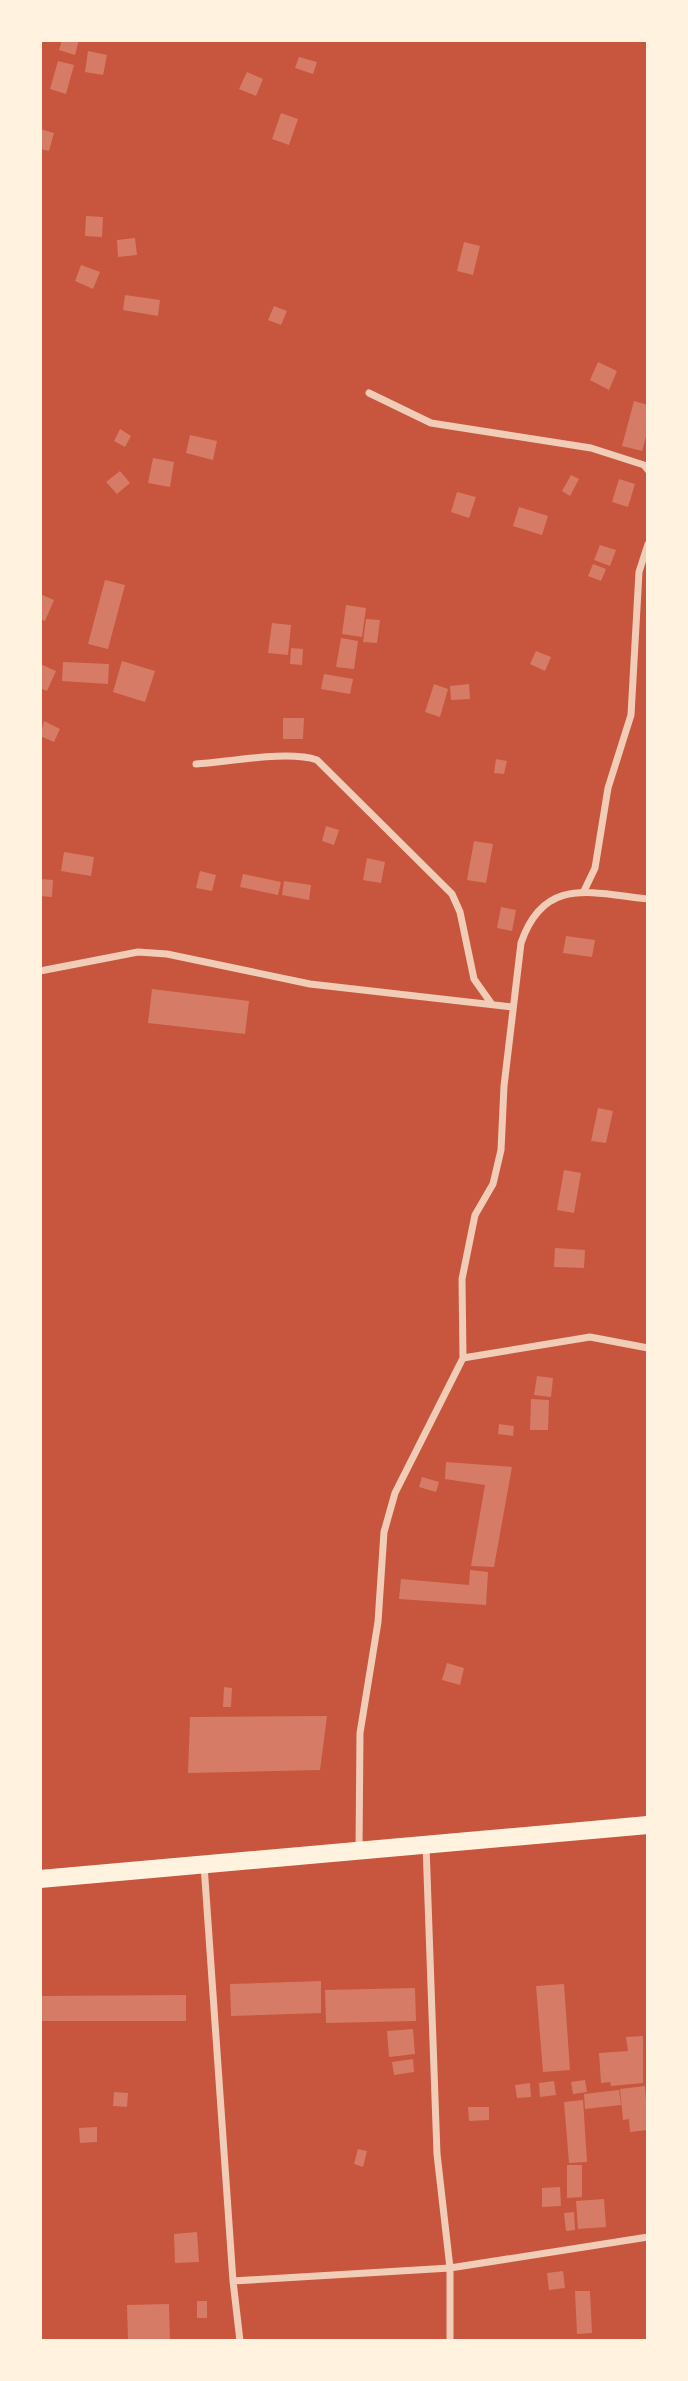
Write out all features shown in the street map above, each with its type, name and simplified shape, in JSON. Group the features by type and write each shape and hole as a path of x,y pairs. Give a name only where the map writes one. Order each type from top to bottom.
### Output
{"main road":[{"path":"40,1879 648,1825"}],"street":[{"path":"369,393 431,423 591,449 644,464 648,470"},
{"path":"584,891 595,868 608,788 631,715 639,572 648,544"},
{"path":"195,764 286,755 303,755 317,760 452,894 460,912 474,979 491,1003"},
{"path":"359,1852 360,1733 378,1622 384,1532 395,1493 463,1357 462,1293 465,1258 475,1216 493,1184 501,1150 519,953 528,923 539,907 557,897 584,891 648,899"},
{"path":"40,971 138,952 167,954 310,984 513,1007"},
{"path":"463,1357 590,1337 648,1348"},
{"path":"426,1846 437,2154 450,2268 450,2341"},
{"path":"204,1864 233,2281 240,2341"},
{"path":"233,2281 450,2268 648,2237"}],"building":[{"path":"62,40 79,40 75,55 59,50"},
{"path":"88,51 107,55 103,75 85,72"},
{"path":"299,57 317,62 313,74 295,68"},
{"path":"58,61 74,65 66,94 50,89"},
{"path":"247,72 263,79 256,96 239,89"},
{"path":"281,113 298,119 289,145 272,139"},
{"path":"40,129 54,133 49,151 40,149"},
{"path":"86,216 103,217 102,237 85,236"},
{"path":"135,238 137,255 118,257 117,240"},
{"path":"464,242 480,246 473,275 457,271"},
{"path":"81,265 100,272 93,289 75,281"},
{"path":"125,295 160,300 158,316 123,310"},
{"path":"274,306 287,311 281,325 268,320"},
{"path":"598,362 617,371 609,390 590,380"},
{"path":"634,401 648,405 648,429 642,451 622,446"},
{"path":"120,429 131,436 125,447 114,441"},
{"path":"190,435 217,441 213,460 186,453"},
{"path":"153,458 174,462 170,487 148,483"},
{"path":"120,471 130,483 117,494 106,482"},
{"path":"571,475 579,479 570,496 562,491"},
{"path":"619,479 635,484 628,507 612,502"},
{"path":"457,492 476,497 469,518 451,512"},
{"path":"519,507 548,516 542,535 513,526"},
{"path":"600,545 616,550 610,566 594,560"},
{"path":"593,564 606,569 601,581 588,576"},
{"path":"105,580 125,585 108,649 88,644"},
{"path":"40,594 54,600 45,621 40,619"},
{"path":"346,605 366,608 362,637 342,634"},
{"path":"366,619 380,620 377,643 363,642"},
{"path":"272,623 291,625 288,655 268,653"},
{"path":"341,638 358,641 354,669 336,667"},
{"path":"291,648 303,649 302,665 290,664"},
{"path":"536,651 551,657 545,671 530,664"},
{"path":"122,661 155,671 145,702 113,692"},
{"path":"63,662 109,664 108,684 62,681"},
{"path":"40,664 56,671 47,691 40,688"},
{"path":"324,674 353,679 350,694 321,689"},
{"path":"434,684 448,689 440,717 425,712"},
{"path":"469,684 470,699 451,700 450,686"},
{"path":"283,718 304,718 303,739 283,739"},
{"path":"44,721 60,729 54,742 40,736"},
{"path":"496,759 507,761 504,774 494,773"},
{"path":"326,826 339,830 334,845 322,841"},
{"path":"474,841 493,844 486,883 467,880"},
{"path":"64,852 94,857 91,876 61,871"},
{"path":"367,858 385,862 381,883 363,880"},
{"path":"200,871 216,875 212,891 196,888"},
{"path":"243,874 281,882 278,895 240,887"},
{"path":"40,879 53,880 52,897 40,896"},
{"path":"284,881 311,885 309,900 282,895"},
{"path":"501,907 516,910 512,931 497,928"},
{"path":"566,936 595,940 592,957 563,953"},
{"path":"152,989 249,1001 245,1034 148,1023"},
{"path":"598,1108 613,1111 606,1143 591,1141"},
{"path":"564,1170 581,1173 574,1213 557,1210"},
{"path":"555,1248 585,1250 584,1268 554,1267"},
{"path":"537,1376 553,1378 551,1397 534,1395"},
{"path":"531,1399 549,1400 548,1430 530,1430"},
{"path":"499,1424 514,1426 513,1436 498,1434"},
{"path":"446,1462 512,1467 494,1567 471,1566 485,1485 445,1479"},
{"path":"422,1477 439,1482 436,1492 419,1487"},
{"path":"470,1570 488,1572 486,1605 399,1599 401,1579 469,1585"},
{"path":"447,1663 464,1668 460,1685 442,1680"},
{"path":"224,1687 232,1688 231,1707 223,1707"},
{"path":"327,1716 320,1770 188,1773 190,1717"},
{"path":"321,1981 321,2013 231,2016 230,1984"},
{"path":"564,1984 570,2070 543,2072 536,1986"},
{"path":"415,1988 416,2021 326,2023 325,1990"},
{"path":"186,1995 186,2021 40,2021 40,1996"},
{"path":"413,2029 415,2054 389,2057 387,2031"},
{"path":"643,2036 643,2083 611,2086 610,2082 601,2083 599,2053 628,2051 626,2037"},
{"path":"413,2059 414,2072 394,2075 392,2062"},
{"path":"585,2080 587,2092 573,2094 571,2082"},
{"path":"554,2081 556,2095 540,2097 539,2083"},
{"path":"530,2083 531,2097 517,2098 515,2085"},
{"path":"645,2086 648,2130 630,2132 629,2119 623,2120 620,2089"},
{"path":"619,2090 621,2105 585,2109 584,2094"},
{"path":"114,2092 128,2093 127,2107 113,2106"},
{"path":"583,2100 587,2162 569,2163 564,2102"},
{"path":"468,2107 489,2107 489,2120 469,2121"},
{"path":"97,2127 97,2142 80,2143 79,2128"},
{"path":"358,2149 367,2151 363,2167 354,2164"},
{"path":"567,2165 582,2165 582,2197 567,2198"},
{"path":"560,2187 561,2206 542,2207 542,2188"},
{"path":"604,2199 606,2227 578,2229 576,2201"},
{"path":"574,2212 575,2230 566,2231 564,2213"},
{"path":"197,2232 199,2262 175,2263 174,2234"},
{"path":"563,2271 565,2288 549,2290 547,2273"},
{"path":"575,2291 590,2291 592,2333 577,2334"},
{"path":"197,2301 207,2301 207,2318 197,2318"},
{"path":"169,2304 170,2341 128,2341 127,2305"}]}
